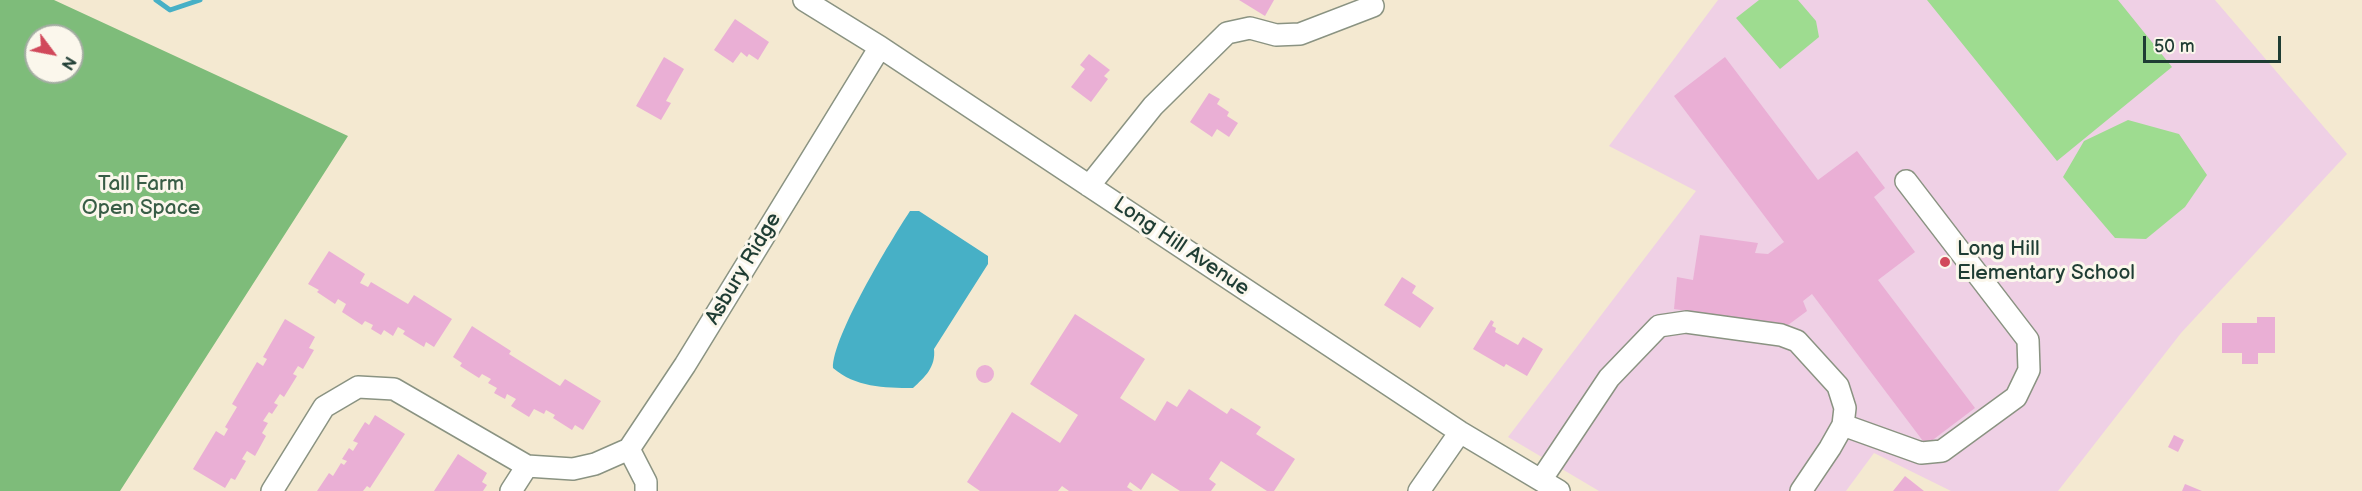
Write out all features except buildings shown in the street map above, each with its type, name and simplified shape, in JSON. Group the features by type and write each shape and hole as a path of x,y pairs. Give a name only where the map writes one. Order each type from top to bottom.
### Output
{"street":[{"name":"Long Hill Avenue","path":"804,0 880,47 1460,432 1559,491"},
{"path":"1089,186 1153,106 1227,33 1250,28 1276,35 1300,34 1373,6"},
{"name":"Asbury Ridge","path":"628,449 685,365 880,47"},
{"path":"1843,424 1920,453 1942,452 2016,396 2030,370 2028,340 1906,181"},
{"path":"1541,480 1609,378 1659,326 1686,322 1781,335 1797,340 1838,387 1845,408 1843,424 1801,491"},
{"path":"272,491 324,407 358,387 394,389 527,466 573,469 595,464 628,449 646,482 645,491"},
{"path":"1419,491 1460,432"},
{"path":"512,491 527,466"}],"shaded area":[{"name":"Long Hill Elementary School","path":"1718,0 2215,0 2347,154 2181,333 2058,491 1951,491 1874,453 1846,491 1599,491 1508,437 1696,191 1609,146"}],"green space":[{"name":"Tall Farm Open Space","path":"0,0 54,0 348,136 120,491 0,491"},
{"path":"1759,0 1798,0 1816,21 1819,37 1780,69 1736,18"},
{"path":"1927,0 2118,0 2172,67 2057,161"},
{"path":"2128,120 2179,134 2207,175 2185,207 2146,239 2115,238 2063,177 2084,141"}],"water":[{"path":"910,211 919,211 988,256 988,264 934,349 933,361 925,376 913,388 881,387 860,383 833,368 835,354 864,289"}],"waterway":[{"path":"156,0 170,10 200,0"}],"place":[{"name":"Long Hill Elementary School","path":"1945,262"}]}
